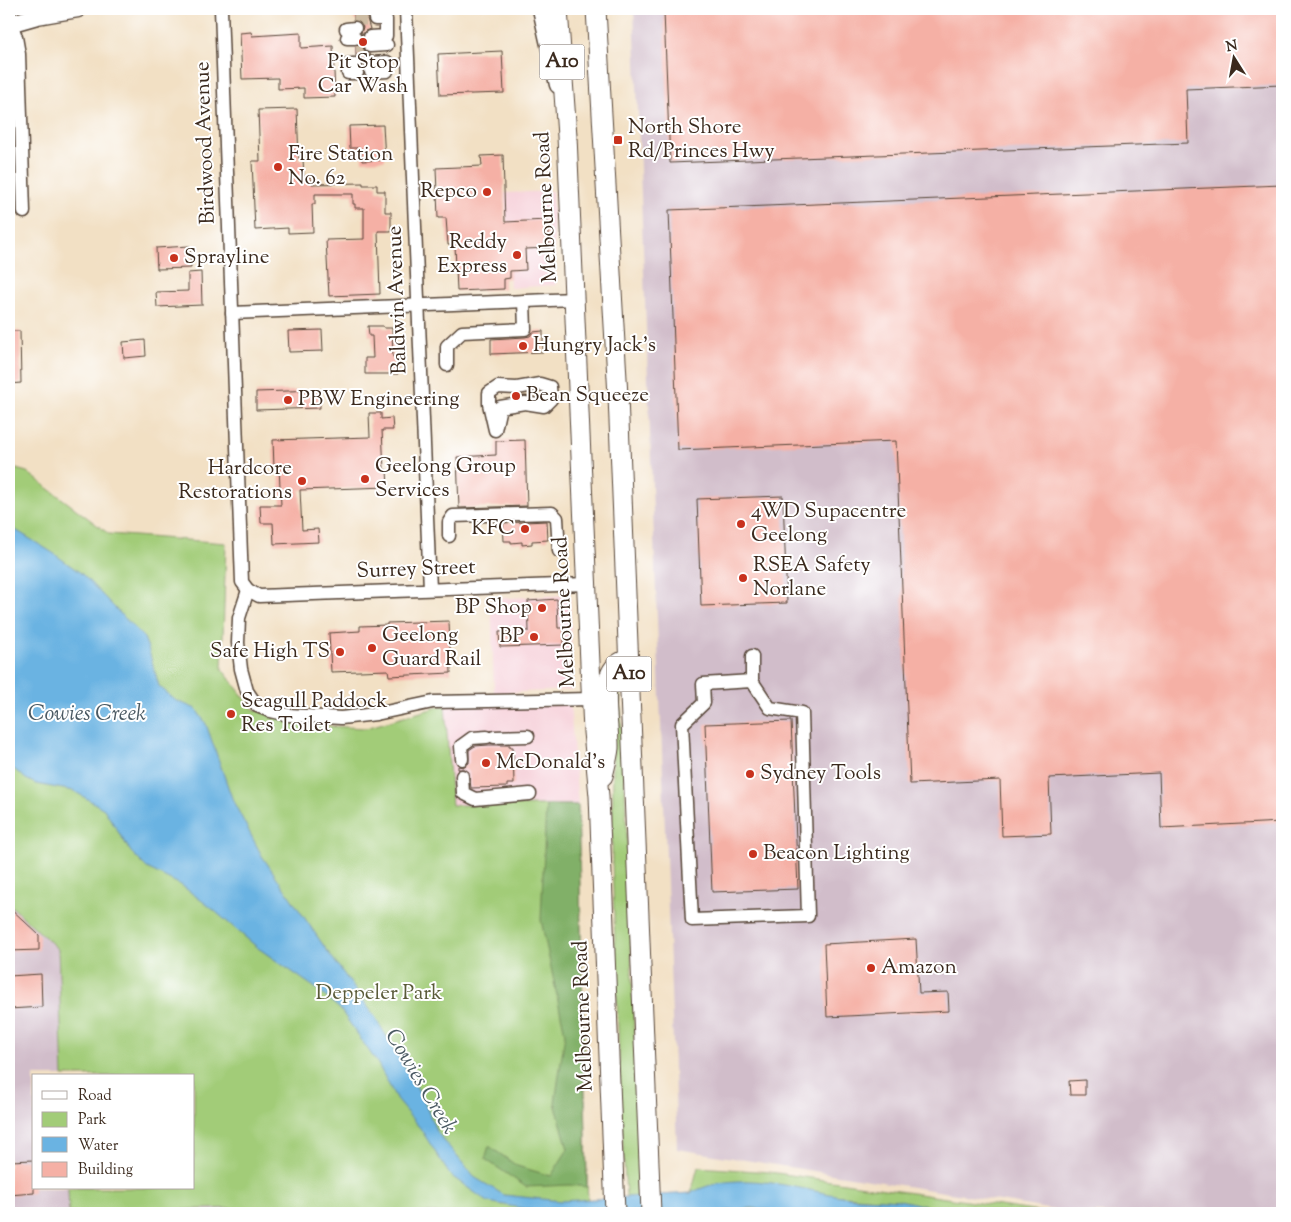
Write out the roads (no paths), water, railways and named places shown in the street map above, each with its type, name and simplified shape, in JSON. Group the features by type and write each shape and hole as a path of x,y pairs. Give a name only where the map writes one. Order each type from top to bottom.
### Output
{"highway":[{"name":"Melbourne Road","path":"558,9 565,116 592,699 599,796 614,1213"},
{"name":"A10","path":"596,9 618,396 650,1213"},
{"path":"599,796 609,747 608,680 612,670 618,664 628,659"}],"main road":[{"path":"10,24 42,15 78,9"},
{"path":"541,9 565,116"}],"street":[{"name":"Birdwood Avenue","path":"221,9 242,582 248,590"},
{"name":"Baldwin Avenue","path":"406,9 430,589"},
{"path":"386,19 386,36 371,32 386,19"},
{"path":"10,24 16,37 18,54 24,212"},
{"path":"371,67 387,67"},
{"path":"232,313 574,299"},
{"path":"447,365 446,346 462,332 525,329 524,301"},
{"path":"540,384 550,388 551,399 544,406 525,403 500,408 495,430 489,404 489,393 498,387 517,388 540,384"},
{"path":"449,536 449,522 453,516 552,513 558,518 559,551"},
{"name":"Surrey Street","path":"248,590 259,596 587,584"},
{"path":"248,590 239,618 238,643 241,669 247,691 257,706 288,715 313,718 341,718 376,714 433,702 592,699"},
{"path":"752,656 752,681 770,708 802,713 808,916 692,920 682,724 704,703 703,684 752,681"},
{"path":"528,736 472,738 461,746 463,793 475,799 530,794"}],"water":[{"name":"Cowies Creek","path":"9,527 53,553 82,574 144,638 159,686 175,700 196,709 206,724 233,801 262,856 375,1017 423,1098 436,1131 474,1177 504,1195 561,1201 691,1193 727,1182 746,1181 765,1182 848,1197 899,1200 955,1213 793,1213 752,1208 709,1213 548,1213 488,1202 450,1175 420,1128 398,1102 378,1064 340,1009 314,987 258,948 181,885 147,868 131,852 104,809 74,791 36,784 26,779 9,765"}],"tunnel":[{"path":"354,20 375,19"},
{"path":"356,46 370,46"}],"place":[{"name":"Pit Stop Car Wash","path":"363,42"},
{"name":"North Shore Rd/Princes Hwy","path":"618,140"},
{"name":"Fire Station No. 62","path":"278,167"},
{"name":"Repco","path":"487,192"},
{"name":"Reddy Express","path":"517,255"},
{"name":"Sprayline","path":"174,258"},
{"name":"Hungry Jack's","path":"523,346"},
{"name":"Bean Squeeze","path":"516,396"},
{"name":"PBW Engineering","path":"288,400"},
{"name":"Geelong Group Services","path":"365,479"},
{"name":"Hardcore Restorations","path":"302,481"},
{"name":"4WD Supacentre Geelong","path":"741,524"},
{"name":"KFC","path":"525,529"},
{"name":"RSEA Safety Norlane","path":"743,578"},
{"name":"BP Shop","path":"542,608"},
{"name":"BP","path":"534,637"},
{"name":"Geelong Guard Rail","path":"372,648"},
{"name":"Safe High TS","path":"340,652"},
{"name":"Seagull Paddock Res Toilet","path":"231,714"},
{"name":"McDonald's","path":"486,763"},
{"name":"Sydney Tools","path":"750,774"},
{"name":"Beacon Lighting","path":"753,854"},
{"name":"Amazon","path":"871,968"}],"park label":[{"name":"Deppeler Park","path":"379,994"}]}
